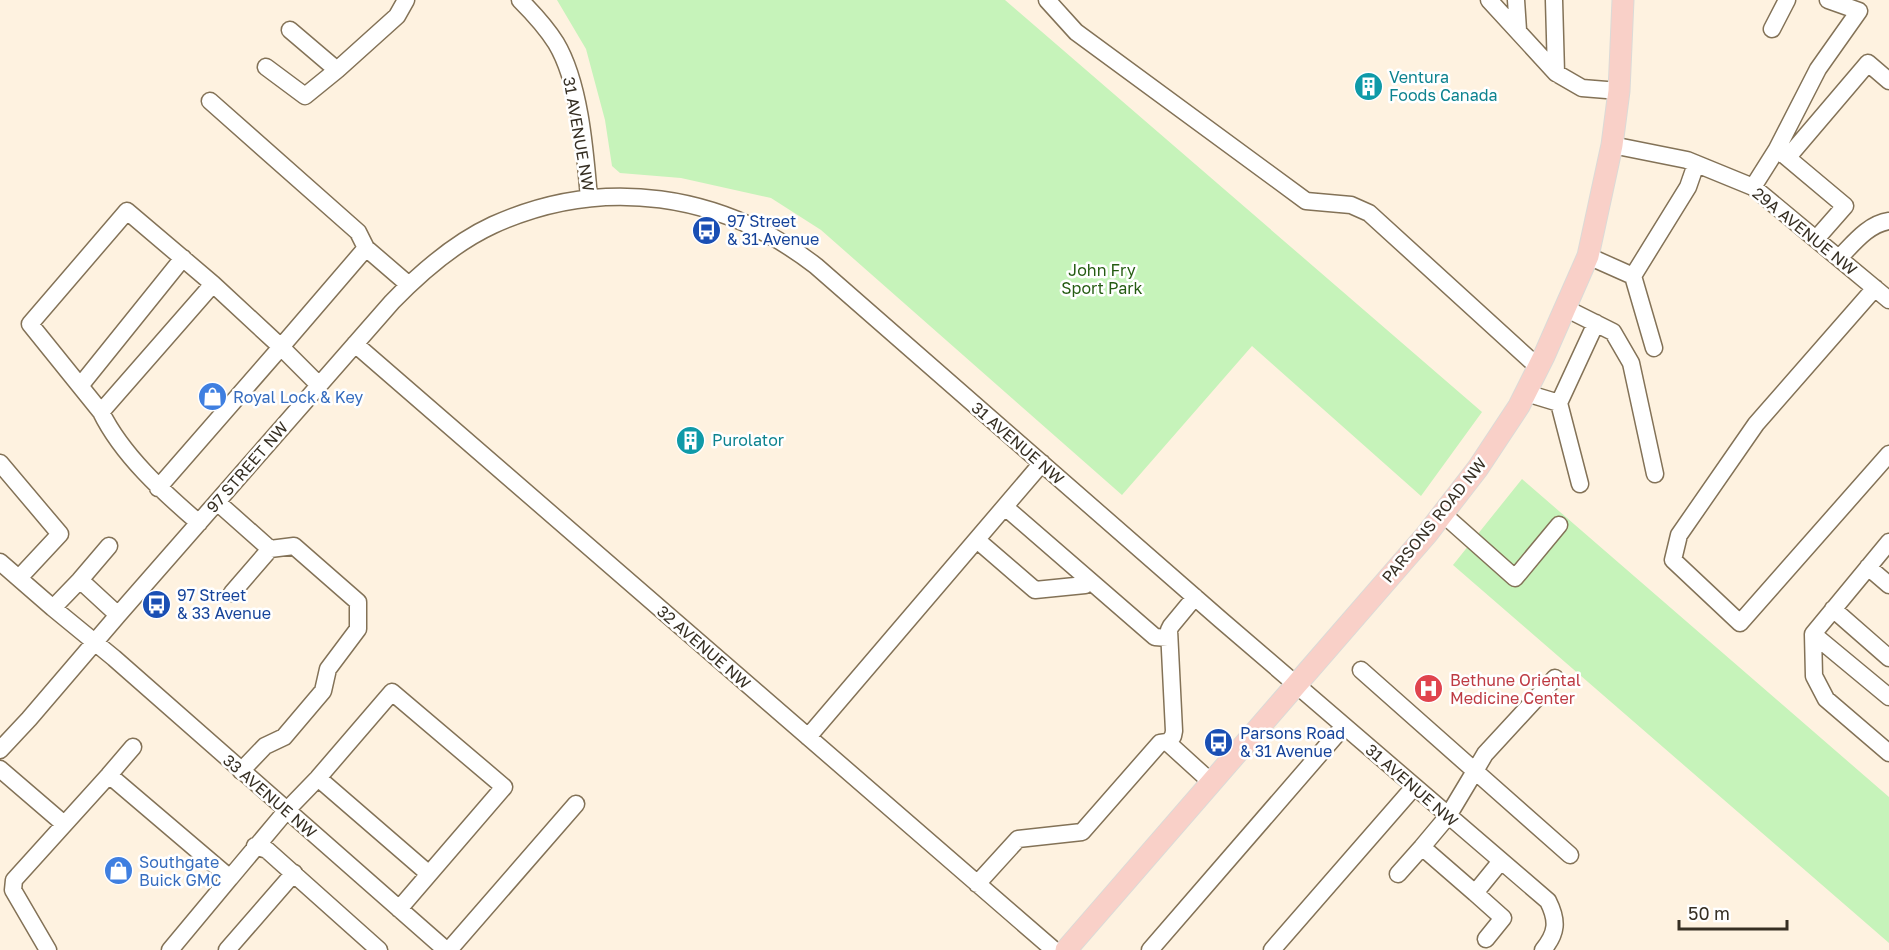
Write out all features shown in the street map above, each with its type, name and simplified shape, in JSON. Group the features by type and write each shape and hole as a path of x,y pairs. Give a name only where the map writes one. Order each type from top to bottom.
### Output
{"main road":[{"name":"PARSONS ROAD NW","path":"1066,950 1443,514 1499,438 1526,393 1588,256 1612,145 1619,91 1623,0"}],"street":[{"path":"266,67 305,96 397,16 406,0"},
{"name":"31 AVENUE NW","path":"520,0 548,31 562,54 569,72 579,118 589,198 613,196 685,203 730,218 774,237 816,266 1548,901 1556,927 1543,950"},
{"path":"1047,0 1076,32 1306,201 1351,205 1369,213 1539,367"},
{"path":"1489,0 1557,74 1582,88 1619,91"},
{"path":"1516,0 1518,30"},
{"path":"1554,0 1557,74"},
{"path":"1772,28 1787,0"},
{"path":"1782,153 1818,69 1859,11 1828,0"},
{"path":"290,30 337,70"},
{"path":"1753,187 1782,153 1868,63 1889,81"},
{"path":"210,101 358,232 366,248 408,285"},
{"name":"29A AVENUE NW","path":"1612,145 1672,156 1753,187 1889,300"},
{"path":"1782,153 1845,206 1816,239"},
{"path":"1654,348 1633,276 1689,187 1696,164"},
{"name":"97 STREET NW","path":"0,750 408,285 445,254 492,226 536,209 589,198"},
{"path":"199,523 158,488 109,427 101,412 30,324 127,211 213,284 319,385"},
{"path":"1839,258 1864,232 1889,221"},
{"path":"158,488 366,248"},
{"path":"1588,256 1633,276"},
{"path":"80,386 183,258"},
{"path":"101,412 213,284"},
{"path":"1875,288 1756,424 1679,535 1673,560 1740,622 1889,454"},
{"path":"1565,308 1613,332 1631,363 1655,474"},
{"path":"1580,484 1559,403 1596,323"},
{"name":"32 AVENUE NW","path":"355,344 1054,950"},
{"path":"1526,393 1559,403"},
{"path":"0,463 60,534 20,578"},
{"path":"808,737 1042,464"},
{"path":"217,502 270,549"},
{"path":"1005,507 1155,637 1168,638"},
{"path":"1443,514 1515,578 1559,525"},
{"path":"977,540 1035,590 1085,585 1090,581"},
{"path":"1889,542 1813,634 1814,676 1826,699 1889,753"},
{"path":"53,608 109,546"},
{"path":"232,593 270,549 294,546 358,602 358,629 328,669 323,691 284,737 265,746 242,771"},
{"name":"33 AVENUE NW","path":"0,562 448,950"},
{"path":"1869,567 1889,585"},
{"path":"80,580 118,615"},
{"path":"1168,743 1174,731 1168,638 1171,626 1195,597"},
{"path":"1833,609 1889,658"},
{"path":"1813,634 1889,698"},
{"path":"1361,670 1570,855"},
{"path":"1398,873 1448,816 1485,754 1555,678"},
{"path":"170,950 255,846 393,692 504,787 399,909"},
{"path":"1150,950 1344,726"},
{"path":"978,884 1018,839 1083,831 1157,745 1163,741 1211,782"},
{"path":"48,950 13,890 14,880 133,747"},
{"path":"0,769 64,824"},
{"path":"109,775 230,878"},
{"path":"318,778 429,874"},
{"path":"1272,950 1414,787"},
{"path":"448,950 576,804"},
{"path":"255,846 267,850 379,950"},
{"path":"1422,847 1503,918 1486,939"},
{"path":"1475,893 1501,861"},
{"path":"227,950 294,873"}],"green space":[{"name":"John Fry Sport Park","path":"557,0 1005,0 1482,412 1421,496 1252,346 1122,495 821,230 771,198 681,178 620,173 612,166 605,120 586,49"},
{"path":"1522,479 1889,797 1889,943 1453,565"}],"place":[{"name":"Ventura Foods Canada","path":"1368,86"},
{"name":"97 Street & 31 Avenue","path":"706,230"},
{"name":"Royal Lock & Key","path":"212,397"},
{"name":"Purolator","path":"691,440"},
{"name":"97 Street & 33 Avenue","path":"156,604"},
{"name":"Bethune Oriental Medicine Center","path":"1429,689"},
{"name":"Parsons Road & 31 Avenue","path":"1219,742"},
{"name":"Southgate Buick GMC","path":"118,871"}]}
